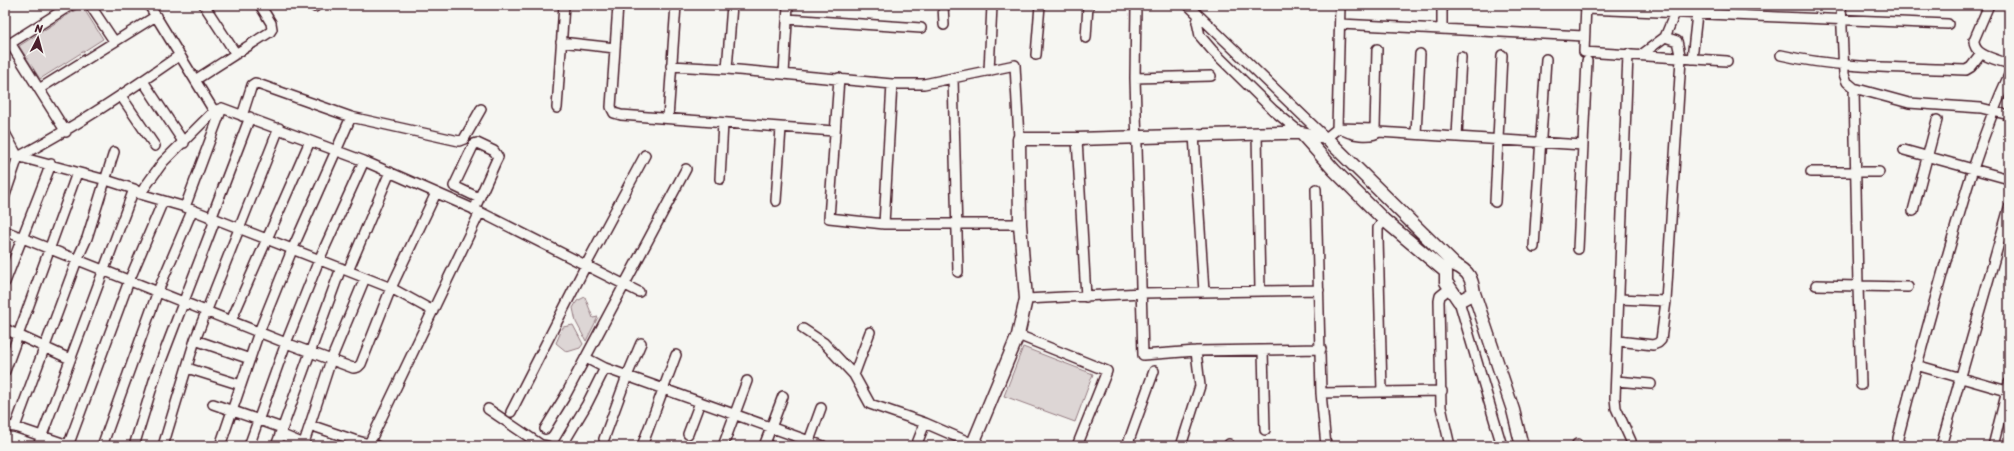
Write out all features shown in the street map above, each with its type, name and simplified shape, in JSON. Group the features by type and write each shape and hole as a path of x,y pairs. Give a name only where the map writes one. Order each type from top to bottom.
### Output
{"street":[{"path":"66,132 39,89 8,45 71,5"},
{"path":"90,5 114,41"},
{"path":"149,5 195,80 218,110 246,116 390,172 477,211 639,292"},
{"path":"204,5 236,54"},
{"path":"195,80 270,32 272,29 271,23 260,5"},
{"path":"557,108 564,5"},
{"path":"618,5 611,107 614,113 621,116 668,118 834,131"},
{"path":"668,118 676,5"},
{"path":"727,69 732,5"},
{"path":"784,74 788,5"},
{"path":"944,5 944,25"},
{"path":"989,71 992,5"},
{"path":"1036,55 1040,5"},
{"path":"1086,38 1088,5"},
{"path":"1136,5 1134,78 1143,355 1196,351 1321,349"},
{"path":"1188,5 1326,138 1444,263 1446,282 1458,301 1502,446"},
{"path":"1340,5 1340,128"},
{"path":"1442,5 1442,29"},
{"path":"1726,5 1726,15"},
{"path":"1841,5 1840,20 1843,64 1847,82 1854,88 1909,103 1981,108 1993,110 2009,116"},
{"path":"1989,5 1974,40 1975,50 1981,54 2009,64"},
{"path":"1727,61 1584,52 1586,7 1635,8 1675,13 1948,24"},
{"path":"1642,55 1665,37 1675,13"},
{"path":"1692,59 1697,14"},
{"path":"39,89 156,16"},
{"path":"1199,16 1197,22 1200,36 1212,50 1273,110 1301,133 1381,224 1444,263 1455,265 1468,273 1472,279 1474,293 1514,410 1522,446"},
{"path":"787,19 921,28"},
{"path":"1340,24 1584,36"},
{"path":"1618,340 1653,345 1661,340 1666,301 1681,59 1677,41 1665,37"},
{"path":"561,42 615,48"},
{"path":"1340,128 1346,132 1366,135 1375,135 1377,131 1377,49"},
{"path":"1416,134 1420,54"},
{"path":"1628,54 1616,408 1631,441 1631,446"},
{"path":"1781,55 1800,60 1843,64 1966,70 1971,67 1981,54"},
{"path":"5,195 18,157 66,132 180,55"},
{"path":"1495,202 1502,55"},
{"path":"1457,137 1461,57"},
{"path":"1534,247 1546,59"},
{"path":"1578,249 1587,61"},
{"path":"671,66 839,78 892,84 924,84 1015,65 1019,139 1020,224 1026,299 1018,335 974,445 924,423 870,404 854,375 824,343 803,329"},
{"path":"1903,446 1898,442 1898,438 1916,365 1972,169 1993,110 2009,75"},
{"path":"1134,78 1211,76"},
{"path":"839,78 834,131 829,218 884,224 1020,224"},
{"path":"953,78 958,223 958,272"},
{"path":"143,81 184,143"},
{"path":"134,446 156,374 213,220 246,116 252,85 255,83 351,117 460,141 464,139 481,109"},
{"path":"884,224 892,84"},
{"path":"1854,88 1861,385"},
{"path":"121,96 155,146"},
{"path":"38,446 103,271 137,192 163,162 218,110"},
{"path":"102,446 188,209 218,110"},
{"path":"220,446 259,332 292,250 351,117"},
{"path":"1913,211 1938,120"},
{"path":"720,179 724,123"},
{"path":"163,446 195,340 279,128"},
{"path":"776,201 781,128"},
{"path":"1019,139 1077,139 1301,133 1326,138 1340,128"},
{"path":"1377,131 1583,145"},
{"path":"5,133 18,157"},
{"path":"1257,134 1260,290"},
{"path":"1194,135 1204,292"},
{"path":"1077,139 1086,297"},
{"path":"231,321 310,141"},
{"path":"310,425 354,443 373,445 477,211 479,198 498,156 494,151 474,144 454,186 479,198"},
{"path":"1904,150 2009,179"},
{"path":"15,427 77,260 87,238 114,152"},
{"path":"5,153 51,164 77,173 106,180 188,209 391,288 433,311"},
{"path":"511,412 586,265 645,155"},
{"path":"249,446 286,343 319,260 364,161"},
{"path":"5,282 51,164"},
{"path":"545,429 586,358 686,169"},
{"path":"276,446 310,353 344,270 390,172"},
{"path":"1811,172 1879,172"},
{"path":"5,371 77,173"},
{"path":"1316,189 1321,393 1326,446"},
{"path":"5,231 310,353 352,368 358,367 361,364 391,288 436,193"},
{"path":"5,426 15,427 42,435 69,446 129,281 163,201"},
{"path":"1941,446 2009,208"},
{"path":"1381,224 1382,391"},
{"path":"213,404 258,420 281,431 303,445 331,360 365,278"},
{"path":"1816,284 1908,287"},
{"path":"1450,288 1440,296 1439,301 1442,416 1450,446"},
{"path":"1026,299 1142,293 1319,290"},
{"path":"1458,301 1474,293"},
{"path":"1619,299 1666,301"},
{"path":"5,329 70,359"},
{"path":"854,375 870,332"},
{"path":"1018,335 1107,371 1076,446"},
{"path":"195,340 250,359"},
{"path":"604,439 641,343"},
{"path":"1263,350 1265,430"},
{"path":"1181,446 1200,386 1196,351"},
{"path":"642,446 676,355"},
{"path":"586,358 605,368 823,446"},
{"path":"1916,365 1961,377 2008,387 1993,446"},
{"path":"187,368 241,385"},
{"path":"562,446 587,404 605,368"},
{"path":"1127,446 1154,371"},
{"path":"1616,381 1651,384"},
{"path":"723,446 747,382"},
{"path":"1321,393 1442,391"},
{"path":"764,446 783,396"},
{"path":"688,434 700,402"},
{"path":"809,441 821,408"},
{"path":"488,409 543,446"},
{"path":"916,446 924,423"}],"shaded area":[{"path":"82,6 103,39 40,79 19,46"},
{"path":"585,297 593,318 598,317 586,341 576,322 573,308 577,301"},
{"path":"573,325 583,344 580,348 567,352 556,343 563,327"},
{"path":"1023,347 1093,374 1075,422 1004,396"}]}
